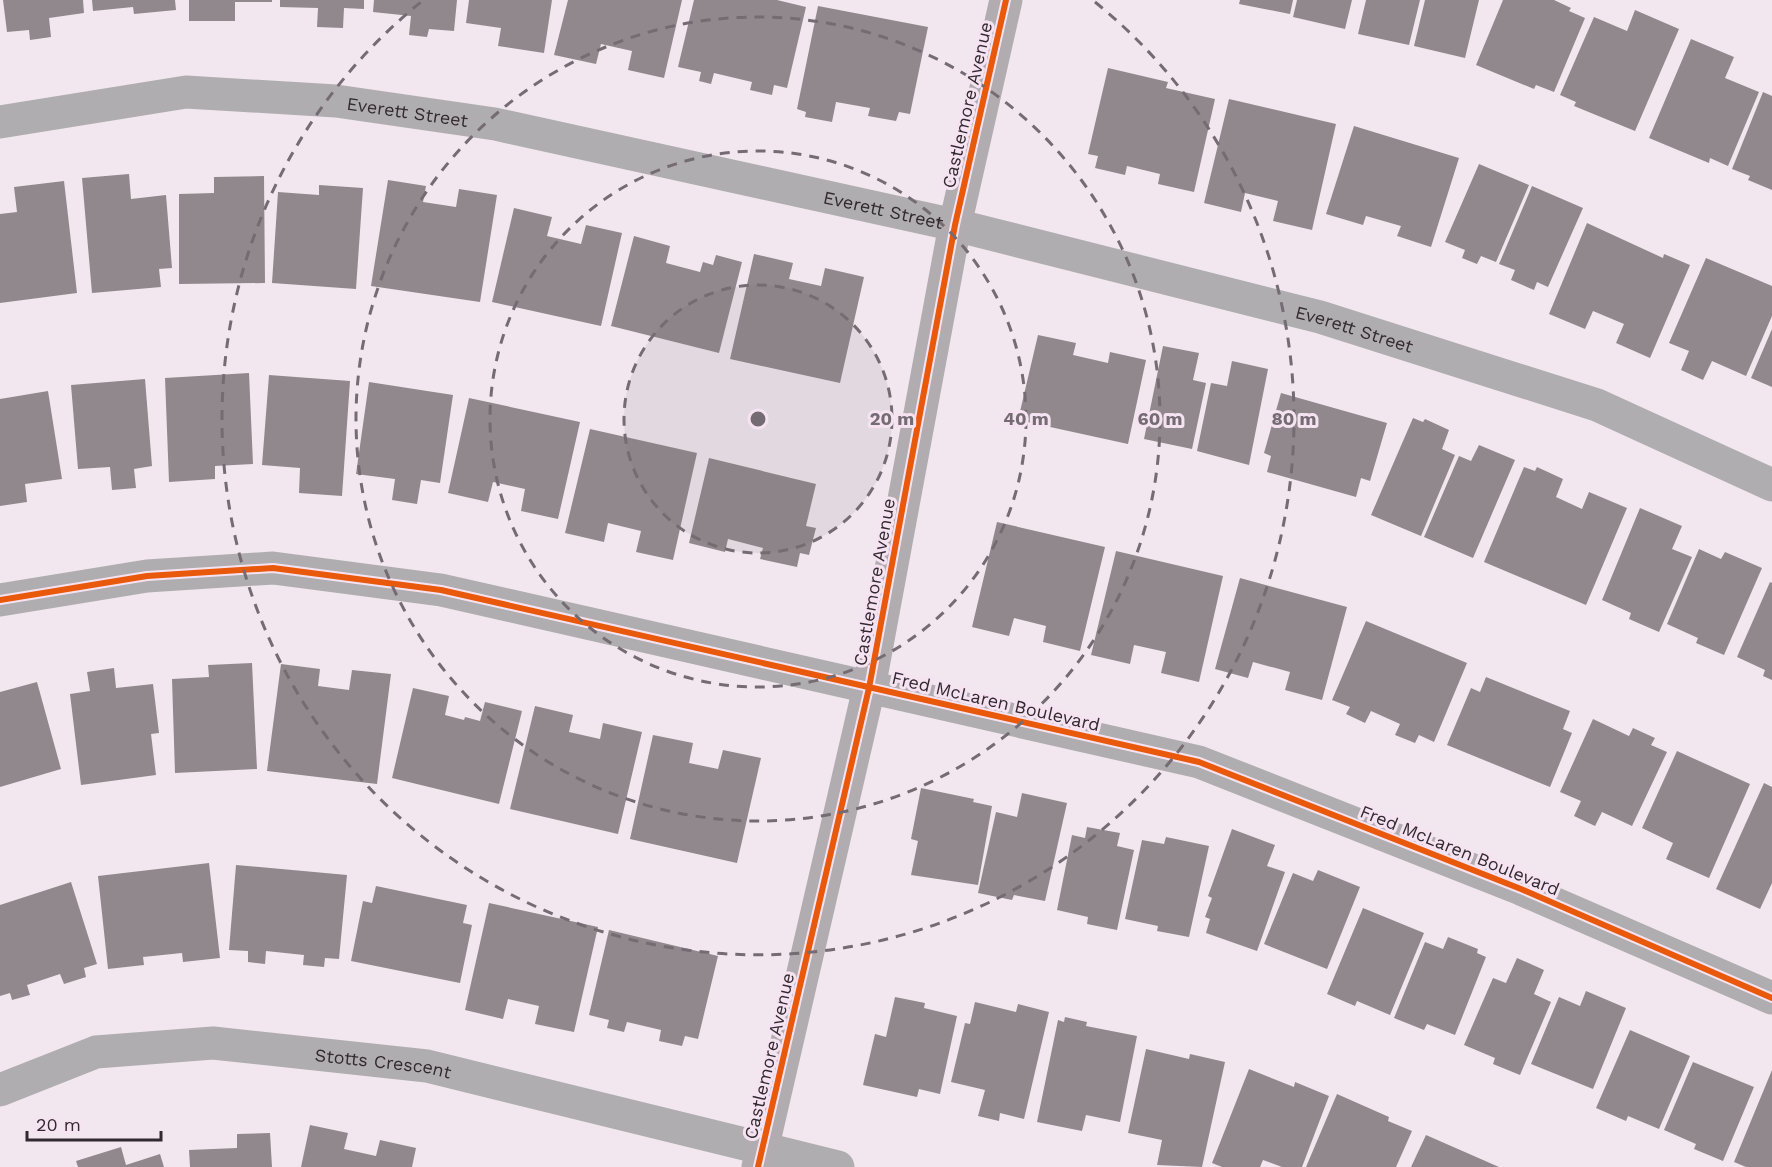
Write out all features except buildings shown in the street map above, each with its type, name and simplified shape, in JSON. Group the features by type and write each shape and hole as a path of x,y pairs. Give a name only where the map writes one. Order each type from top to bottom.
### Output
{"street":[{"name":"Castlemore Avenue","path":"760,1158 870,688 955,225 1006,0"},
{"name":"Everett Street","path":"0,122 186,92 336,101 495,124 955,225 1320,317 1597,405 1772,485"},
{"name":"Fred McLaren Boulevard","path":"0,600 147,576 273,568 441,590 1199,762 1521,889 1772,998"},
{"name":"Stotts Crescent","path":"0,1090 96,1052 213,1043 427,1066 760,1158 838,1167"}],"cycle path":[{"path":"758,1167 869,688 955,225 1006,0"},
{"path":"0,600 147,576 273,568 441,590 1199,762 1521,889 1772,998"}]}
